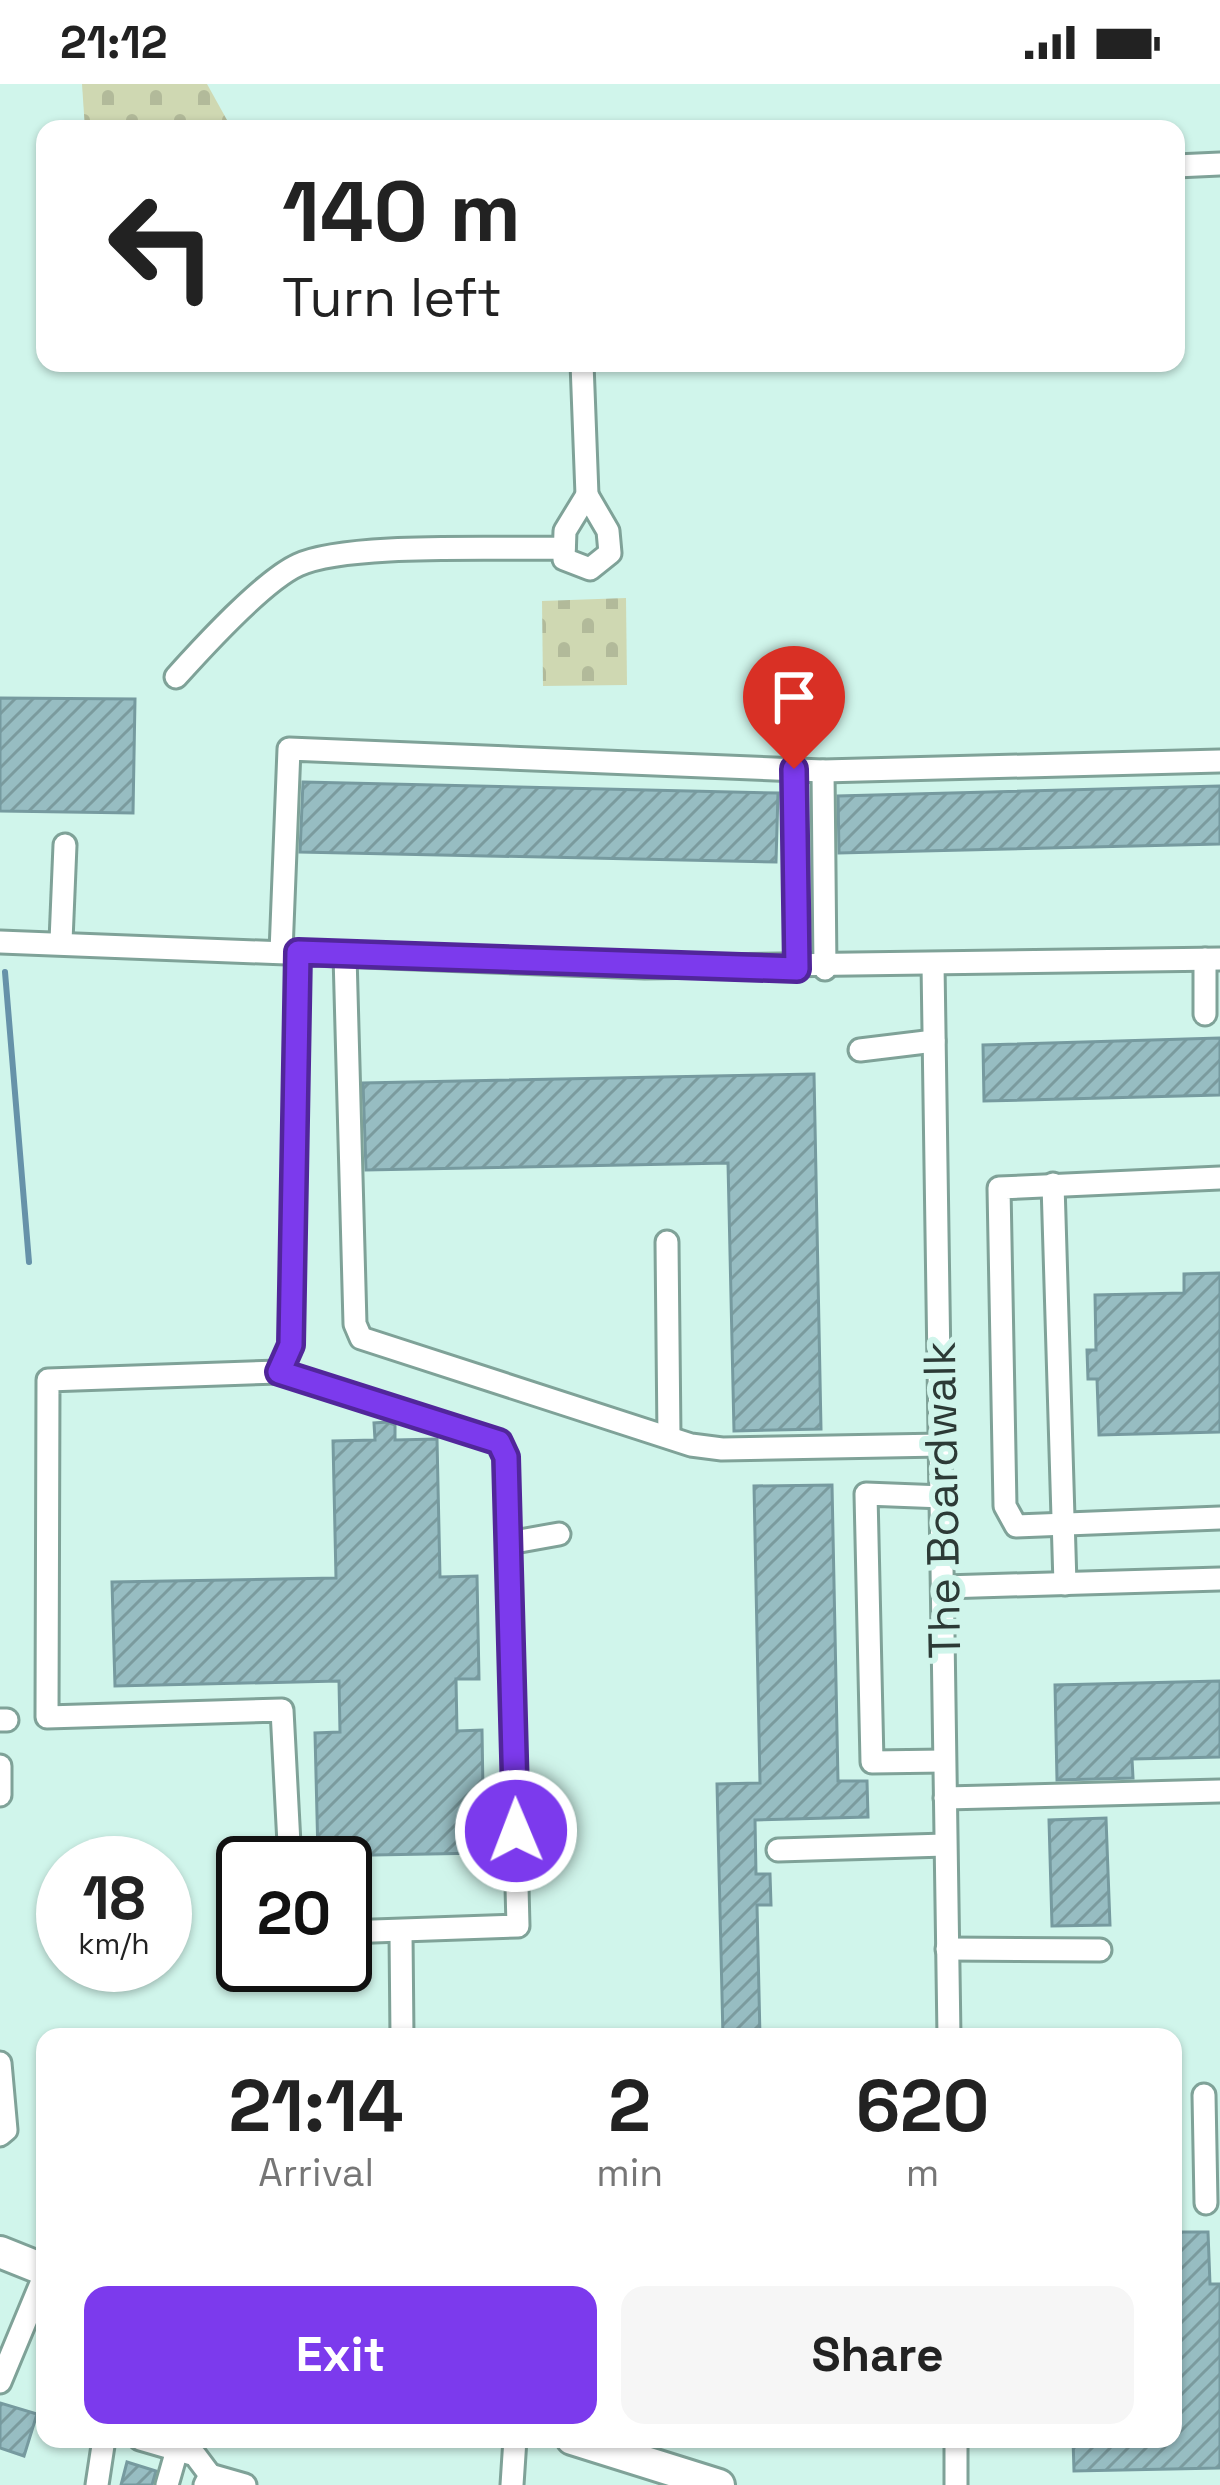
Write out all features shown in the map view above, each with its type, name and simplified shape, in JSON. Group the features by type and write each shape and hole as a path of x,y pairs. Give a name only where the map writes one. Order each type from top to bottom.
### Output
{"highway":[{"path":"3,2257 36,2269"},
{"path":"596,2448 638,2472 719,2485"}],"street":[{"path":"1185,166 1220,164"},
{"path":"582,372 587,495 608,531 610,553 590,569 564,559 565,531 587,495"},
{"path":"176,677 296,565 340,553 564,548"},
{"path":"279,1372 291,1345 289,748 823,771 1220,761"},
{"path":"794,769 797,969"},
{"path":"823,771 824,969"},
{"path":"61,941 65,845"},
{"path":"0,942 797,969 1212,959 1205,1014"},
{"path":"345,955 356,1324 362,1338 669,1437 722,1449 941,1445"},
{"name":"The Boardwalk","path":"933,964 949,2028"},
{"path":"860,1050 934,1041"},
{"path":"1220,1178 999,1188 1005,1506 1016,1526 1220,1518"},
{"path":"1053,1184 1065,1583"},
{"path":"667,1242 669,1437"},
{"path":"289,1836 282,1710 47,1717 48,1380 279,1372 499,1442 506,1457 518,1926 372,1933"},
{"path":"943,1497 866,1494 872,1762 944,1761"},
{"path":"509,1544 559,1534"},
{"path":"944,1587 1220,1579"},
{"path":"0,1766 0,1795"},
{"path":"944,1798 1220,1791"},
{"path":"778,1850 945,1845"},
{"path":"401,1934 402,2028"},
{"path":"947,1949 1100,1950"},
{"path":"0,2063 6,2130 0,2135"},
{"path":"1204,2095 1206,2203"},
{"path":"0,2382 36,2294"},
{"path":"97,2485 103,2448"},
{"path":"104,2448 106,2485"},
{"path":"170,2448 195,2455 207,2480 244,2485"},
{"path":"512,2485 514,2448"},
{"path":"956,2448 956,2485"},
{"path":"167,2485 177,2450"}],"green space":[{"path":"82,84 207,84 227,120 84,120"},
{"path":"626,598 627,685 543,686 542,601"}],"building":[{"path":"0,698 135,699 133,813 0,811"},
{"path":"303,782 778,793 776,862 300,852"},
{"path":"1220,786 1220,844 839,853 838,796"},
{"path":"1220,1038 1220,1095 984,1101 983,1045"},
{"path":"814,1074 821,1429 734,1431 728,1163 366,1170 363,1083"},
{"path":"1220,1273 1220,1432 1099,1435 1097,1379 1088,1379 1087,1350 1096,1350 1095,1295 1184,1293 1184,1274"},
{"path":"374,1423 395,1425 395,1440 437,1439 440,1577 477,1576 479,1679 456,1679 457,1731 482,1730 484,1853 372,1855 372,1836 318,1836 315,1733 340,1732 339,1681 115,1686 112,1582 336,1578 333,1441 375,1440"},
{"path":"832,1485 838,1781 867,1781 868,1817 755,1820 756,1874 770,1874 771,1905 757,1905 760,2028 723,2028 717,1784 760,1783 754,1486"},
{"path":"1220,1681 1220,1757 1132,1759 1133,1778 1057,1780 1055,1685"},
{"path":"1106,1818 1110,1925 1052,1926 1049,1820"},
{"path":"1182,2232 1208,2232 1210,2284 1220,2284 1220,2468 1074,2471 1073,2448 1182,2448"},
{"path":"0,2403 36,2414 24,2456 0,2448"},
{"path":"127,2462 156,2471 152,2485 121,2485"}],"waterway":[{"path":"5,972 29,1262"}],"route":[{"path":"516,1831 506,1457 499,1442 279,1372 291,1345 298,952 797,969 794,769"}]}
